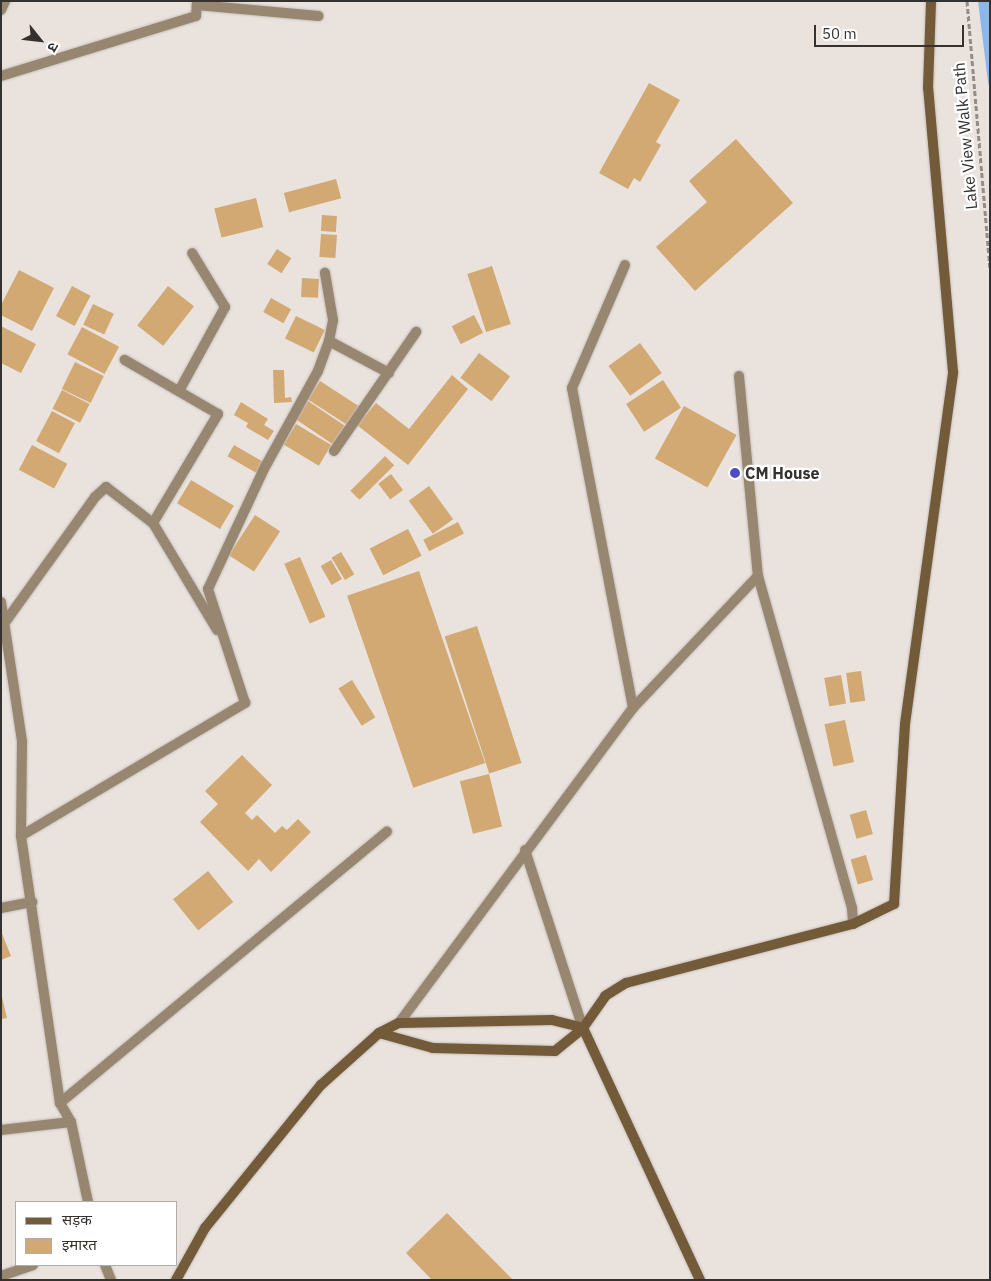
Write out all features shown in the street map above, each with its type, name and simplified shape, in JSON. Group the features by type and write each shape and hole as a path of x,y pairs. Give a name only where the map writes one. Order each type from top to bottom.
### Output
{"street":[{"path":"1,10 5,1"},
{"path":"379,1033 433,1048 555,1051 583,1028 604,996 626,983 853,924 894,904 905,724 953,372 928,88 931,1"},
{"path":"1,76 196,16 197,3 319,16"},
{"path":"179,392 225,307 192,253"},
{"path":"625,265 572,388 633,708"},
{"path":"21,836 245,703 208,589 265,467 318,371 329,342 332,320 325,273"},
{"path":"334,451 416,332"},
{"path":"329,342 389,373"},
{"path":"124,360 218,414 153,523"},
{"path":"739,376 758,576 852,908 853,924"},
{"path":"6,621 95,496 106,487 153,523 226,646"},
{"path":"399,1023 525,850 633,708 758,576"},
{"path":"1,602 6,621 22,741 21,836 60,1103 71,1122 88,1201"},
{"path":"60,1103 387,832"},
{"path":"525,850 583,1028 700,1280"},
{"path":"1,908 32,902"},
{"path":"176,1280 205,1228 320,1085 379,1033 399,1023 552,1020 583,1028"},
{"path":"1,1130 71,1122"},
{"path":"1,1276 30,1266"},
{"path":"105,1266 111,1280"}],"path":[{"name":"Lake View Walk Path","path":"967,1 990,269"}],"water":[{"path":"978,1 990,1 990,90 988,82"}],"building":[{"path":"649,83 680,100 656,142 661,145 640,182 634,178 628,189 599,173"},
{"path":"736,139 793,203 695,291 656,247 707,202 689,181"},
{"path":"336,179 341,198 289,212 284,193"},
{"path":"256,198 263,227 222,238 214,208"},
{"path":"322,215 337,216 336,232 321,231"},
{"path":"321,234 337,235 335,258 319,257"},
{"path":"277,249 291,258 281,273 267,264"},
{"path":"492,266 511,324 486,332 467,274"},
{"path":"19,270 54,288 32,331 1,315 1,305"},
{"path":"302,278 319,279 318,298 301,297"},
{"path":"72,286 91,296 75,326 56,316"},
{"path":"168,286 194,306 163,346 137,325"},
{"path":"271,298 291,309 283,323 263,312"},
{"path":"93,304 114,314 104,335 83,325"},
{"path":"474,315 483,333 461,344 452,326"},
{"path":"296,316 325,330 314,352 285,338"},
{"path":"1,326 36,344 21,373 1,363"},
{"path":"82,327 119,347 105,374 67,354"},
{"path":"640,343 662,373 630,396 608,366"},
{"path":"479,353 510,376 491,401 460,378"},
{"path":"75,362 104,376 91,403 62,389"},
{"path":"273,370 284,370 285,398 291,397 292,402 274,403"},
{"path":"452,375 468,389 408,465 357,425 376,403 409,429"},
{"path":"663,380 681,408 644,432 626,404"},
{"path":"320,381 359,406 347,425 308,399"},
{"path":"62,390 90,404 80,423 52,409"},
{"path":"308,401 347,427 335,446 296,419"},
{"path":"241,402 268,419 264,425 274,431 268,440 246,427 248,423 234,415"},
{"path":"684,406 736,435 707,488 655,458"},
{"path":"52,411 75,423 59,453 36,441"},
{"path":"296,424 331,445 319,466 284,445"},
{"path":"32,445 67,464 54,489 19,470"},
{"path":"234,445 265,463 259,474 228,456"},
{"path":"385,456 394,465 360,500 350,491"},
{"path":"391,474 403,490 390,500 378,484"},
{"path":"191,480 234,506 220,529 177,503"},
{"path":"429,486 453,519 433,534 409,501"},
{"path":"255,515 280,531 254,572 229,555"},
{"path":"458,522 464,534 429,551 423,540"},
{"path":"408,529 422,556 383,575 370,549"},
{"path":"341,552 354,574 345,580 332,558"},
{"path":"300,557 325,617 310,623 284,564"},
{"path":"331,560 342,579 332,585 321,566"},
{"path":"419,571 485,763 413,788 347,596"},
{"path":"477,626 521,763 489,773 445,637"},
{"path":"861,671 865,701 850,703 846,673"},
{"path":"841,675 846,704 829,707 824,678"},
{"path":"352,680 375,717 362,726 338,688"},
{"path":"845,720 854,762 833,766 824,724"},
{"path":"242,755 272,785 245,813 252,820 257,815 275,833 282,826 287,830 298,819 311,832 271,872 259,859 248,871 200,822 218,804 205,791"},
{"path":"489,774 502,826 473,834 460,781"},
{"path":"866,810 873,834 857,839 850,815"},
{"path":"866,855 873,880 858,884 851,859"},
{"path":"208,871 233,902 198,930 173,899"},
{"path":"1,931 11,956 1,960"},
{"path":"1,997 7,1018 1,1019"},
{"path":"447,1213 513,1280 432,1280 406,1253"}],"place":[{"name":"CM House","path":"735,473"}]}
